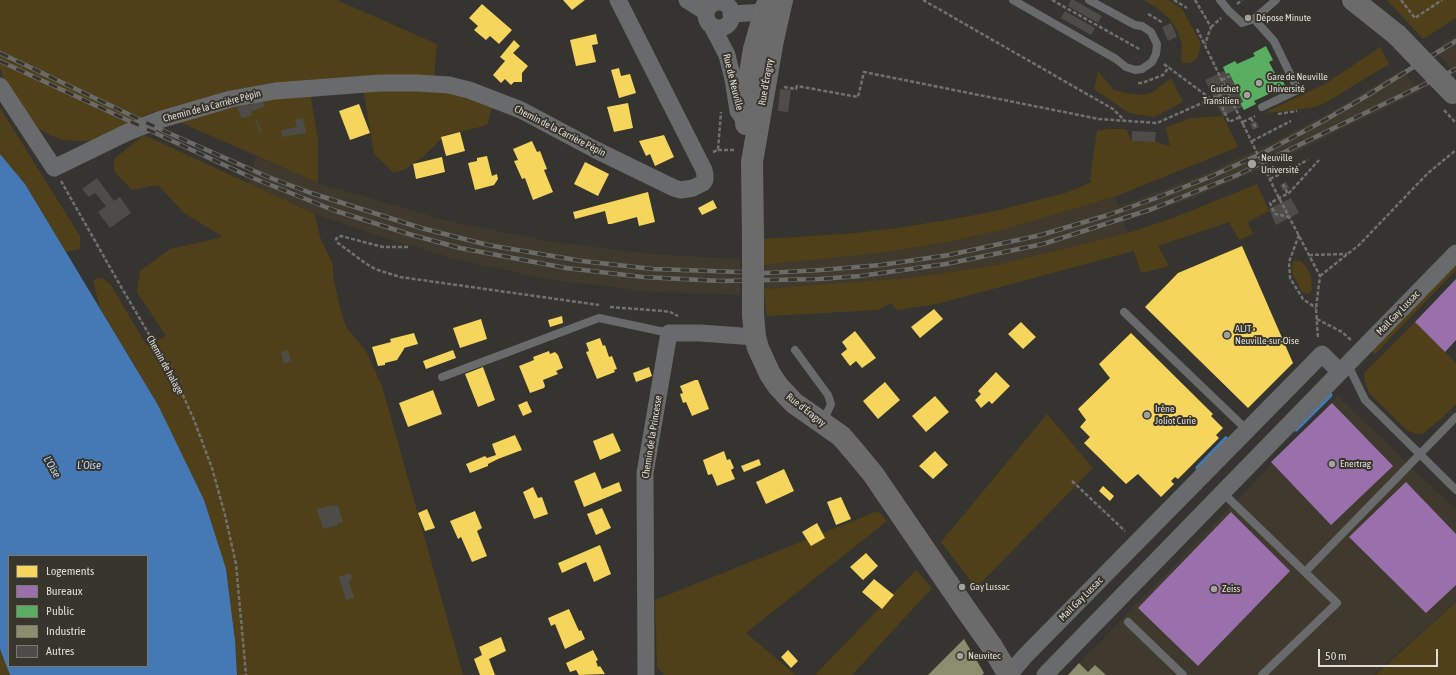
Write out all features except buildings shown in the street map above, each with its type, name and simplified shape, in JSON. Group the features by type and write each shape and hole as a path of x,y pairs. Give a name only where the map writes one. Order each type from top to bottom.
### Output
{"street":[{"name":"Chemin de la Carrière Pépin","path":"54,168 128,132 159,120 231,99 275,91 380,83 449,85 469,90 521,110 596,150 678,190 694,188 703,183 705,180 705,173 618,0"},
{"path":"687,0 720,28 730,20 725,5"},
{"name":"Rue d'Éragny","path":"782,0 773,40 770,65 746,156 753,238 753,314 755,337 758,348 765,364 778,386 794,403 841,436 873,474 982,632 1009,675"},
{"path":"1353,0 1397,35 1455,94"},
{"path":"1374,0 1397,35"},
{"path":"709,19 710,5 713,3 725,5 767,6 769,20 763,47 763,54 764,61 770,65"},
{"name":"Rue d'Éragny","path":"746,122 749,79 754,49 767,6"},
{"name":"Rue de Neuville","path":"709,19 727,55 733,79 738,111 746,122 748,149 746,156"},
{"path":"0,86 54,168"},
{"name":"Mail Gay Lussac","path":"1045,675 1456,253"},
{"path":"669,333 700,333 755,337"},
{"name":"Chemin de la Princesse","path":"646,675 645,473 669,333"},
{"name":"Mail Gay Lussac","path":"1009,675 1024,657 1322,354 1344,368"},
{"path":"1247,430 1267,448"},
{"path":"1155,524 1174,541"}],"lane":[{"path":"1013,0 1116,59 1126,67 1135,70 1152,62 1157,50 1157,44 1151,32 1146,28 1135,25 1089,0"},
{"path":"1220,0 1242,23 1254,19 1276,0"},
{"path":"1254,19 1274,41 1298,90 1262,107"},
{"path":"1124,312 1247,430"},
{"path":"442,377 599,318 669,333"},
{"path":"795,350 828,395 831,404 823,423"},
{"path":"1344,368 1365,400 1456,490"},
{"path":"1305,572 1456,417"},
{"path":"1223,493 1337,603 1262,675"},
{"path":"1128,622 1183,675"}],"path":[{"path":"923,0 1113,109 1125,122"},
{"path":"1052,0 1141,50"},
{"path":"1174,0 1187,8"},
{"path":"1195,0 1211,27 1204,44"},
{"path":"1401,0 1415,18 1442,0"},
{"path":"1197,29 1270,179 1320,276 1316,308 1319,345"},
{"path":"1164,64 1211,99"},
{"path":"783,86 796,89 797,86 858,98 864,72 1084,116 1125,122 1157,123 1236,88"},
{"path":"1222,80 1230,76"},
{"path":"1217,96 1229,122 1240,117"},
{"path":"718,150 721,107"},
{"path":"1243,123 1256,116"},
{"path":"1251,118 1256,128"},
{"path":"1252,141 1291,121"},
{"path":"698,158 718,150 746,156"},
{"path":"1320,276 1359,245 1428,173 1456,150"},
{"path":"1270,179 1308,160"},
{"path":"1290,217 1275,214 1270,203 1288,194 1319,160"},
{"name":"Chemin de halage","path":"54,168 177,382 212,468 225,515 236,564 246,675"},
{"path":"1283,184 1288,194"},
{"path":"1299,235 1289,262 1290,278 1303,299 1316,308"},
{"path":"408,247 383,247 342,236 336,239 338,243 365,263 400,277 602,306"},
{"path":"1309,255 1348,254"},
{"path":"610,307 670,312 691,324 700,333"},
{"path":"1317,319 1342,332 1352,341"},
{"path":"1072,481 1128,534"}],"shaded area":[{"path":"0,0 337,0 437,44 434,77 453,93 492,108 487,125 445,135 424,156 406,169 394,173 374,154 361,76 308,80 318,140 318,183 155,111 95,140 62,140 38,128 3,77 0,68"},
{"path":"1145,0 1168,0 1182,9 1201,44 1198,57 1191,63 1181,63 1182,45 1178,32 1170,19"},
{"path":"1387,0 1456,0 1456,18 1423,39"},
{"path":"1456,35 1456,73 1434,50"},
{"path":"1380,47 1389,64 1325,103 1312,108 1264,113 1327,83"},
{"path":"1401,70 1421,91 1259,170 1190,199 1124,222 1128,233 996,265 918,277 764,289 764,265 880,253 947,242 1002,230 1114,197 1119,206 1205,174 1267,145 1331,112"},
{"path":"1098,71 1114,90 1130,94 1143,95 1153,92 1171,78 1183,102 1154,117 1129,113 1094,89"},
{"path":"0,108 80,236 80,249 66,252 25,184 0,154"},
{"path":"1223,116 1238,147 1114,197 1002,230 947,242 880,253 764,265 764,239 856,233 897,228 1000,210 1065,193 1092,182 1090,179 1097,131 1106,129 1126,129 1132,141 1155,142 1170,146 1166,127 1191,118"},
{"path":"144,135 315,214 320,237 333,265 333,276 346,327 366,351 382,386 463,675 237,675 235,640 226,569 158,405 100,308 93,280 102,278 111,285 147,346 166,336 137,292 140,271 170,249 223,237 184,213 158,185 132,190 114,171 114,159"},
{"path":"256,156 318,183 448,221 547,241 651,254 740,259 740,295 654,292 546,279 455,259 378,236 315,214 248,184"},
{"path":"1257,184 1269,211 1248,222 1253,234 1239,240 1229,222 1158,246 1169,266 1141,273 1134,251 937,304 897,310 891,303 879,310 767,316 764,289 918,277 996,265 1128,233 1173,218"},
{"path":"1456,260 1456,270 1375,354 1371,350"},
{"path":"1293,261 1300,261 1306,266 1311,277 1312,290 1308,294 1302,292 1292,273"},
{"path":"1415,322 1456,363 1456,404 1442,418 1422,434 1415,434 1407,430 1369,393 1364,373"},
{"path":"1338,396 1456,510 1456,601 1373,675 1068,675"},
{"path":"1047,414 1093,468 976,588 941,542"},
{"path":"878,511 887,521 746,633 796,675 665,675 657,667 655,600"},
{"path":"916,570 932,588 852,675 815,675"},
{"path":"1456,602 1456,675 1375,675"},
{"path":"0,649 10,675 0,675"}],"water":[{"name":"L’Oise","path":"0,154 25,184 158,405 204,500 226,569 235,640 237,675 10,675 0,649"}],"waterway":[{"path":"1296,429 1330,395"},
{"path":"1198,468 1226,439"}],"railway":[{"path":"0,53 164,131 268,177 311,193 421,228 488,245 582,261 653,269 767,273 881,265 949,255 1041,235 1108,215 1210,177 1267,151 1363,98 1456,41"},
{"path":"0,61 248,176 333,210 412,235 460,248 566,268 643,277 721,281 819,279 860,276 946,264 1043,244 1152,209 1235,176 1456,69"}],"place":[{"name":"Dépose Minute","path":"1248,18"},
{"name":"Gare de Neuville Université","path":"1259,83"},
{"name":"Guichet Transilien","path":"1247,95"},
{"name":"Neuville Université","path":"1252,164"},
{"name":"ALJT - Neuville-sur-Oise","path":"1227,335"},
{"name":"Irène Joliot Curie","path":"1147,415"},
{"name":"Enertrag","path":"1332,464"},
{"name":"Gay Lussac","path":"962,587"},
{"name":"Zeiss","path":"1214,589"},
{"name":"Neuvitec","path":"960,656"}],"water label":[{"name":"L'Oise","path":"52,467"}]}
